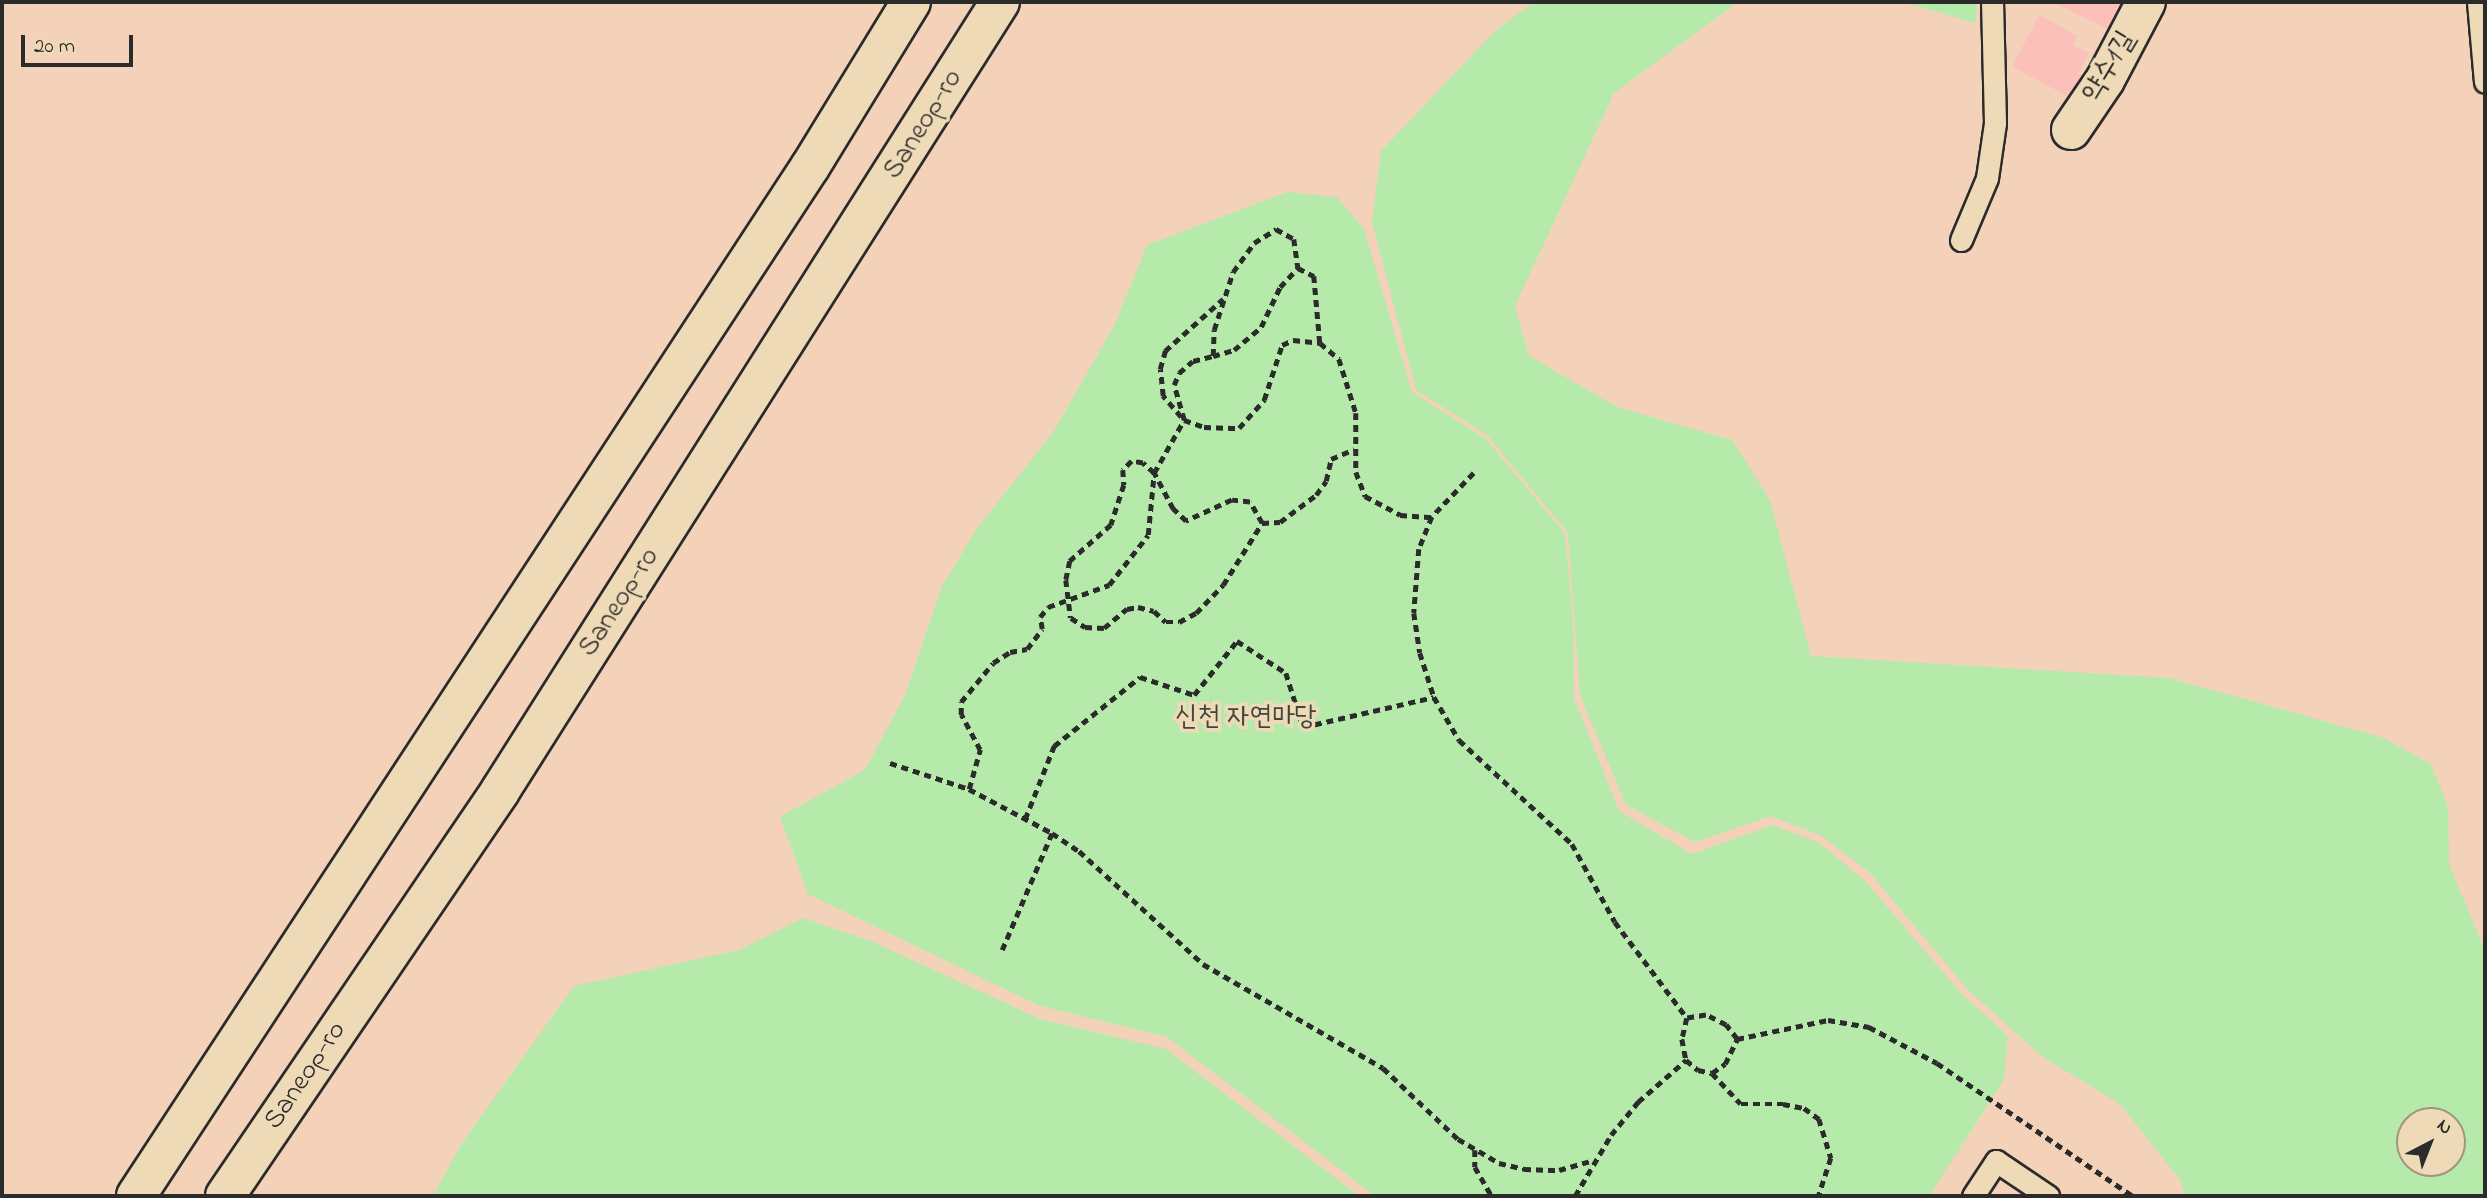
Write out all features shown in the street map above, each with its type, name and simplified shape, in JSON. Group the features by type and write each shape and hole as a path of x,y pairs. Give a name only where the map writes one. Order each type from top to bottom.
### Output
{"main road":[{"path":"136,1196 780,214 911,2"},
{"name":"Saneop-ro","path":"225,1196 500,790 1000,2"},
{"name":"약수1길","path":"2071,130 2105,80 2146,2"}],"lane":[{"path":"1961,240 1987,178 1994,123 1992,2"},
{"path":"2478,2 2485,82"},
{"path":"1973,1196 1996,1161 2048,1196"}],"path":[{"path":"1213,356 1223,299 1233,272 1254,243 1276,229 1294,239 1298,268"},
{"path":"1298,268 1308,270 1317,283 1320,343"},
{"path":"969,789 979,750 961,715 961,702 993,663 1010,652 1027,649 1042,629 1040,617 1048,607 1109,585 1148,535 1154,473 1184,420 1174,384 1179,373 1193,361 1234,350 1261,327 1280,287 1298,268"},
{"path":"1223,299 1165,351 1160,369 1163,396 1184,420 1204,427 1239,428 1264,400 1282,345 1293,340 1320,343 1331,348 1348,379 1356,413 1356,472 1366,496 1400,515 1433,517"},
{"path":"1262,523 1280,522 1316,495 1326,481 1331,460 1354,449"},
{"path":"1132,461 1143,463 1154,473 1173,509 1186,521 1231,500 1250,502 1262,523 1223,585 1196,613 1179,622 1166,622 1154,611 1139,607 1127,609 1104,628 1085,627 1071,618 1066,601 1070,561 1111,525 1124,485 1123,470 1132,461"},
{"path":"1474,473 1433,517 1419,549 1414,613 1420,653 1434,697 1459,740 1572,844 1615,922 1687,1018"},
{"path":"1025,819 1054,746 1140,677 1194,695 1237,641 1286,673 1303,727 1434,697"},
{"path":"890,763 969,789 1052,833 1079,851 1203,964 1383,1068 1458,1139 1499,1163 1524,1169 1559,1170 1593,1160"},
{"path":"1002,950 1052,833"},
{"path":"1687,1018 1706,1015 1726,1025 1737,1039"},
{"path":"1687,1018 1682,1039 1686,1060 1698,1070 1712,1073 1741,1104 1783,1104 1804,1108 1819,1119 1831,1158 1819,1196"},
{"path":"1737,1039 1828,1020 1869,1027 1937,1063 2133,1196"},
{"path":"1712,1073 1725,1064 1737,1039"},
{"path":"1575,1196 1593,1160 1638,1102 1686,1060"},
{"path":"1475,1149 1475,1167 1492,1196"}],"green space":[{"path":"1534,2 1738,2 1614,93 1515,306 1529,356 1617,407 1732,440 1770,500 1811,656 2169,678 2381,737 2431,764 2448,806 2449,864 2485,951 2485,1196 2186,1196 2178,1177 2120,1104 2043,1057 1968,990 1871,874 1822,836 1771,816 1695,842 1626,805 1580,695 1568,533 1487,435 1416,390 1372,222 1381,151 1495,31"},
{"path":"1902,2 1977,2 1975,23"},
{"name":"신천 자연마당","path":"1287,192 1337,197 1364,229 1412,392 1486,439 1565,534 1573,623 1574,698 1619,811 1692,854 1773,825 1819,843 1864,880 1962,994 2008,1036 2004,1080 1929,1196 1375,1196 1167,1037 1040,1006 808,894 780,817 865,770 906,693 942,586 976,530 1054,431 1115,324 1147,245"},
{"path":"803,918 871,941 1040,1019 1166,1049 1359,1196 433,1196 462,1143 574,986 739,950"}],"building":[{"path":"2052,2 2131,2 2116,33"},
{"path":"2039,15 2078,36 2073,45 2089,53 2078,74 2088,79 2077,101 2012,67"}]}
